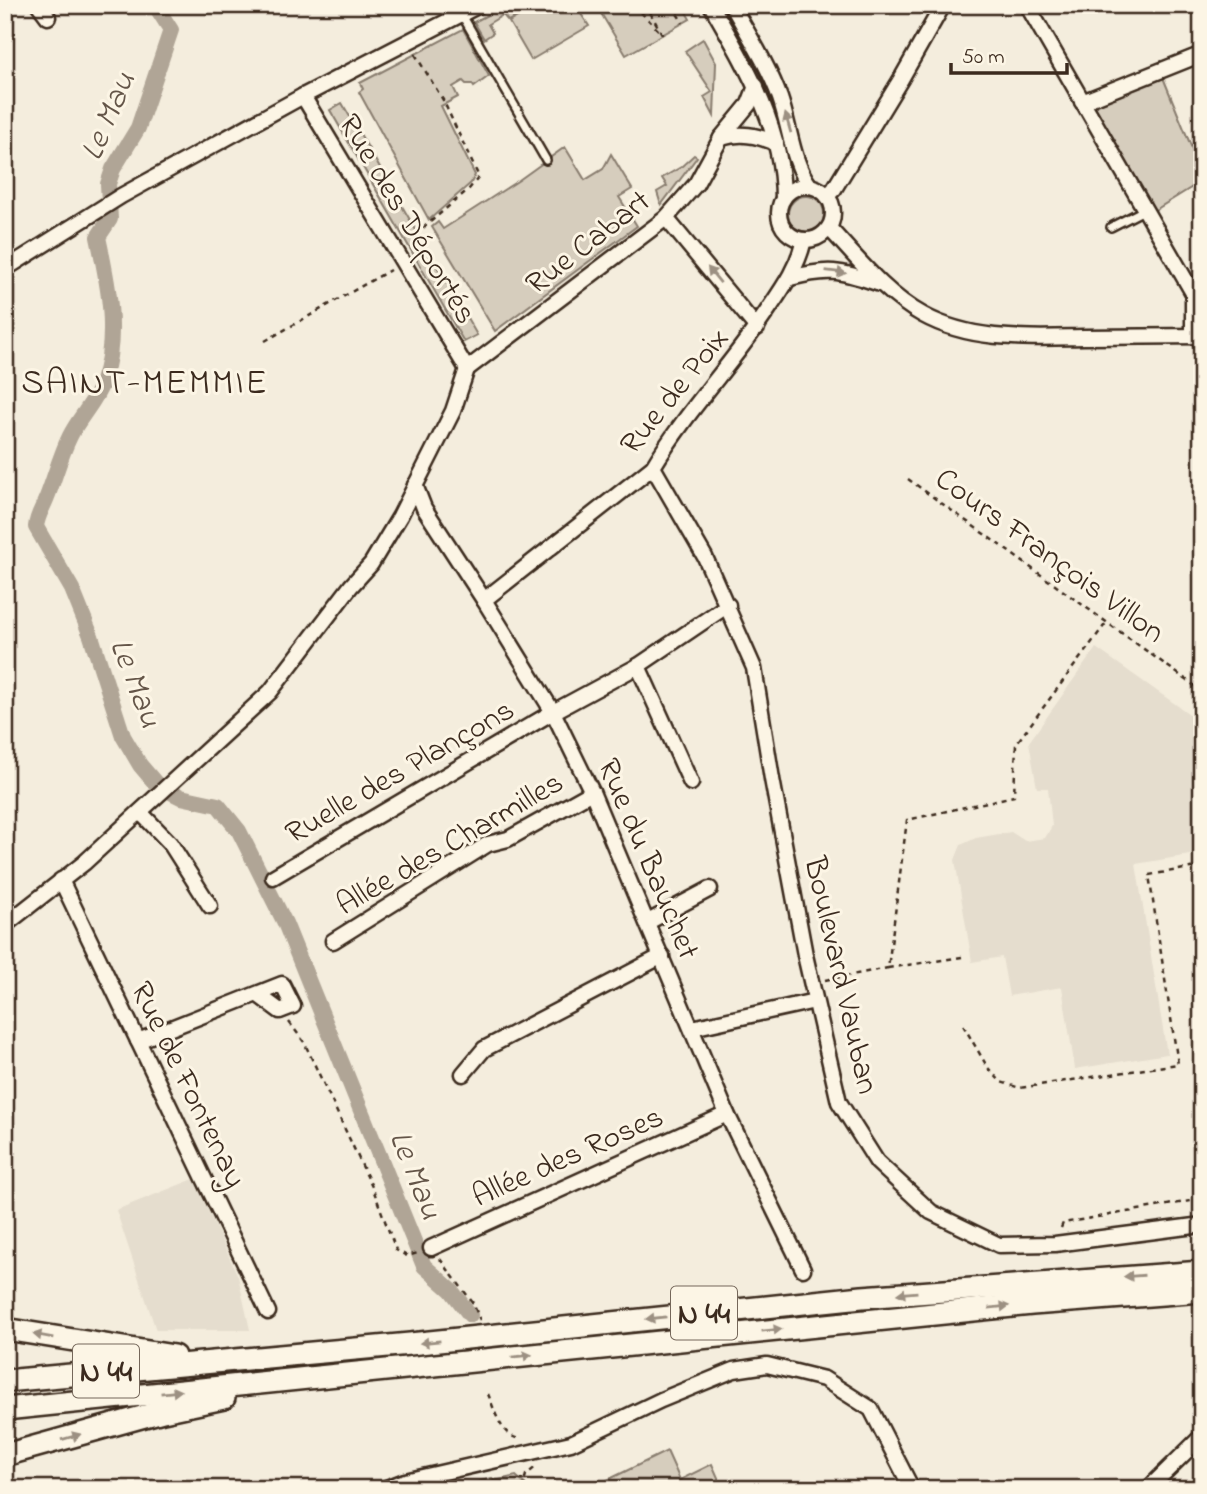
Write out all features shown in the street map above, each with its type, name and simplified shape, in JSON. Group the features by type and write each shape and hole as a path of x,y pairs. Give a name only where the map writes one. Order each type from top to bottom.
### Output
{"main road":[{"name":"N 44","path":"5,1381 410,1344 862,1297 1202,1272"},
{"name":"N 44","path":"5,1409 1032,1304 1202,1291"},
{"path":"5,1329 207,1361"},
{"path":"5,1455 163,1411 332,1375"}],"street":[{"path":"7,266 121,196 303,96 479,5"},
{"path":"711,5 756,86 776,143 781,168 783,199 779,217 782,226 787,233 804,240 818,238 829,228 833,215 831,192 943,5"},
{"path":"732,5 771,76 788,122 799,166 810,186"},
{"path":"829,228 882,285 922,314 970,332 1006,338 1197,336 1197,290 1144,210 1027,5"},
{"path":"1082,102 1202,54"},
{"name":"Rue Cabart","path":"467,369 666,218 695,184 721,138 746,108 756,86"},
{"name":"Rue des Déportés","path":"303,96 467,369"},
{"path":"721,138 744,134 760,136 776,143"},
{"path":"783,199 795,188 810,186 831,192"},
{"path":"666,218 757,328"},
{"name":"Rue de Poix","path":"484,600 653,467 670,439 757,328 790,278 799,260 804,240"},
{"path":"790,278 816,271 838,271 882,285"},
{"path":"5,925 83,863 270,692 371,564 400,516 453,411 467,369"},
{"name":"Boulevard Vauban","path":"653,467 705,556 754,668 811,983 839,1102 877,1161 931,1212 999,1245 1055,1244 1202,1225"},
{"name":"Rue du Bauchet","path":"415,485 424,508 553,712 592,792 727,1114 803,1269"},
{"name":"Ruelle des Plançons","path":"273,877 553,712 638,666 728,605"},
{"path":"638,666 691,783"},
{"name":"Allée des Charmilles","path":"333,941 488,844 508,839 592,792"},
{"path":"140,811 170,843 210,906"},
{"name":"Rue de Fontenay","path":"61,880 268,1312"},
{"path":"648,922 710,889"},
{"path":"463,1074 484,1049 662,956"},
{"path":"138,1041 282,984 293,1006 280,1011 257,994"},
{"path":"691,1028 816,1001"},
{"name":"Allée des Roses","path":"431,1248 727,1114"},
{"path":"384,1489 405,1481 571,1443 661,1400 734,1370 766,1365 824,1379 871,1409 912,1489"},
{"path":"1149,1489 1202,1436"}],"lane":[{"path":"462,15 546,160"},
{"path":"1111,227 1144,210"}],"path":[{"path":"635,5 640,14 662,34 646,5"},
{"path":"673,5 683,23"},
{"path":"415,54 443,100 479,177 469,189 423,228"},
{"path":"265,341 404,263"},
{"name":"Cours François Villon","path":"908,479 1202,691"},
{"path":"887,968 907,820 1014,796 1016,744 1107,622"},
{"path":"963,1025 988,1068 1001,1083 1020,1088 1178,1064 1149,875 1202,866"},
{"path":"811,983 962,957"},
{"path":"280,1011 304,1042 373,1189 396,1250 407,1256"},
{"path":"1055,1244 1063,1223 1202,1199"},
{"path":"431,1248 473,1303 480,1320"}],"shaded area":[{"path":"506,5 532,7 508,21 503,15 488,24 493,33 484,39 474,22"},
{"path":"538,5 575,5 589,26 531,60 509,22"},
{"path":"596,5 682,5 690,19 626,55"},
{"path":"463,29 489,76 474,87 463,81 453,87 458,97 441,106 475,175 471,183 429,220 359,92 363,89 360,83"},
{"path":"703,39 716,63 714,116 704,97 712,92 685,51"},
{"path":"1160,70 1202,173 1202,181 1147,215 1082,102"},
{"path":"342,103 477,335 464,342 330,110"},
{"path":"565,147 585,180 603,169 611,154 632,189 619,197 637,226 495,331 432,227 438,222 443,229"},
{"path":"694,155 697,157 661,205 657,192 667,186 662,178 681,167"},
{"path":"806,196 819,201 824,214 819,227 806,232 793,227 788,214 793,201"},
{"path":"1096,648 1202,723 1202,853 1136,864 1167,1054 1075,1069 1062,987 1009,996 1002,957 972,962 955,860 961,845 976,838 1011,832 1025,841 1045,838 1052,826 1048,788 1037,788 1029,742"},
{"path":"194,1179 238,1276 250,1330 156,1330 116,1210"},
{"path":"667,1451 680,1480 712,1464 723,1489 589,1489"},
{"path":"516,1476 530,1489 453,1489 492,1478 494,1481"}],"waterway":[{"name":"Le Mau","path":"155,5 171,30 138,128 113,169 108,184 110,219 98,237 110,309 108,363 100,388 66,444 36,527 72,589 91,636 123,736 140,765 157,785 181,797 218,805 239,831 285,923 424,1266 451,1290 470,1315"}],"district":[{"name":"SAINT-MEMMIE","path":"145,381"}]}
